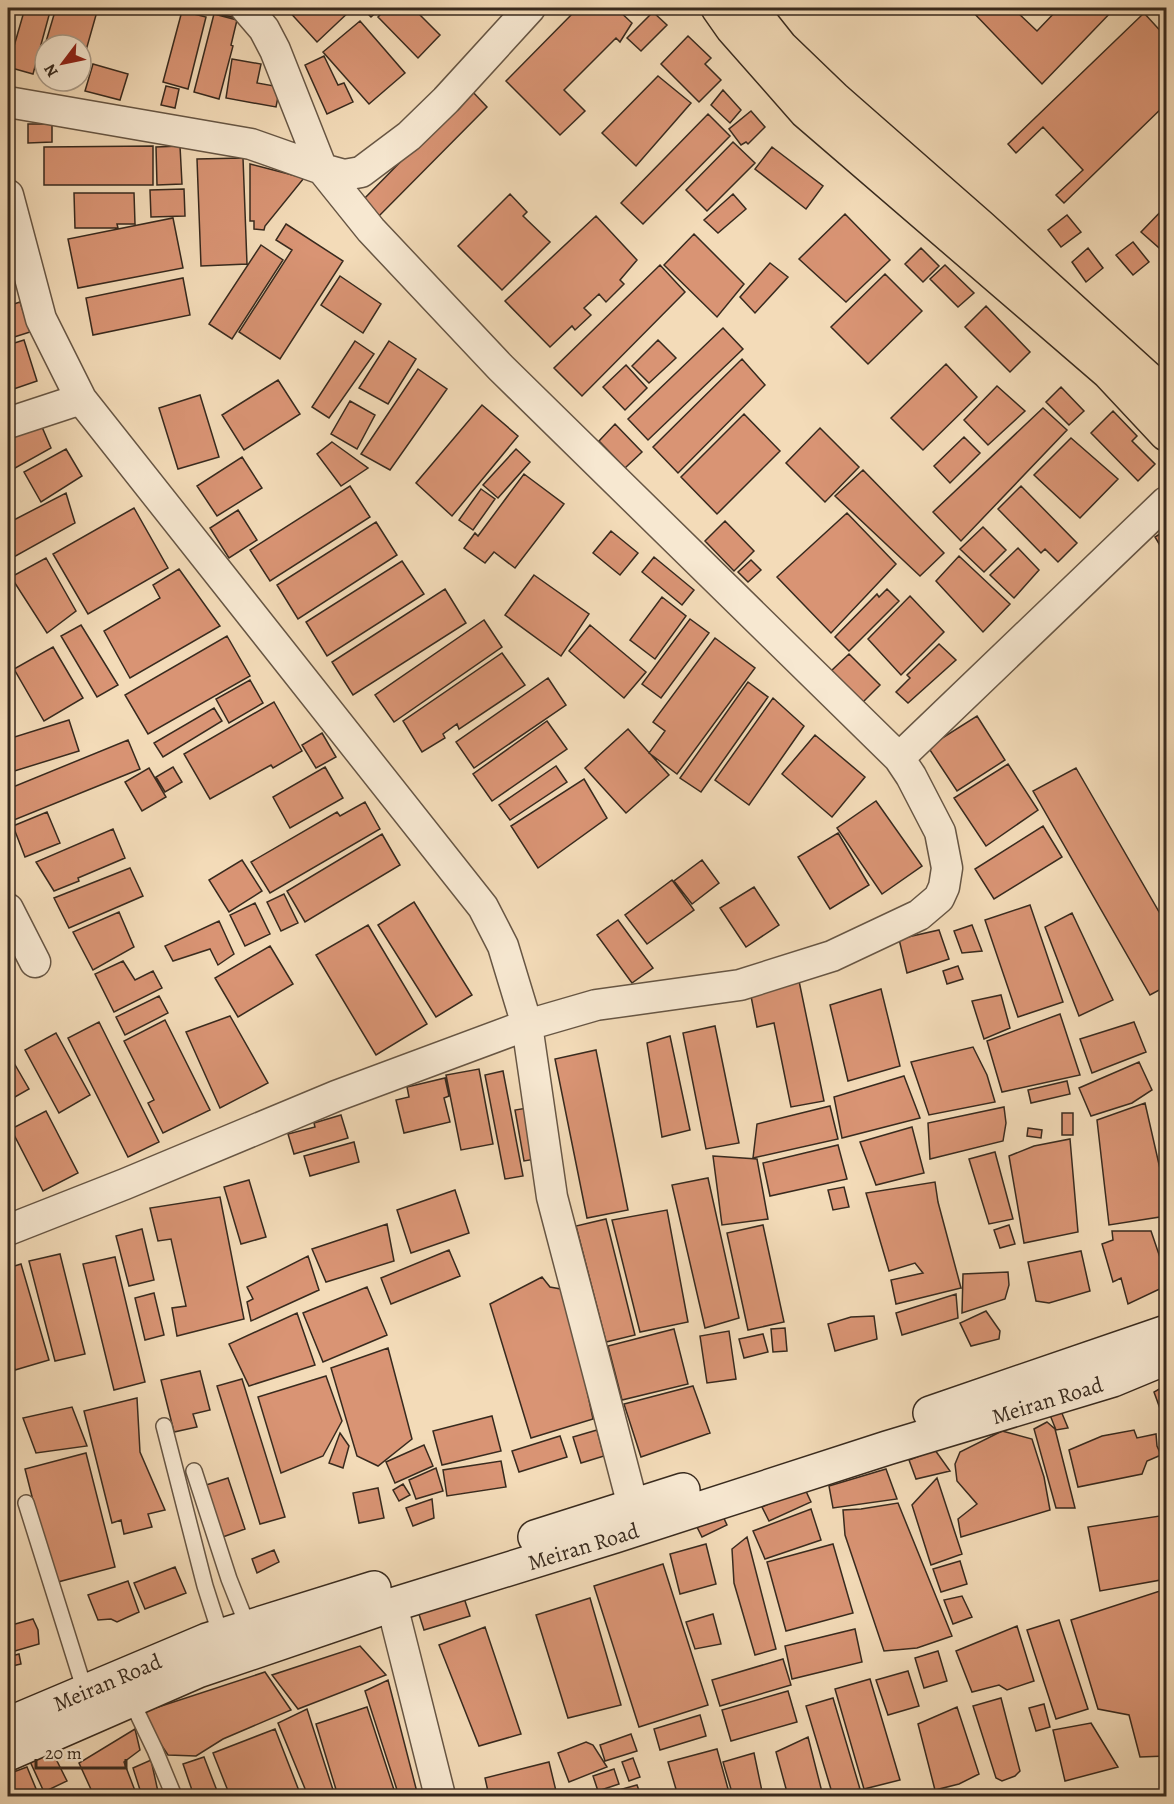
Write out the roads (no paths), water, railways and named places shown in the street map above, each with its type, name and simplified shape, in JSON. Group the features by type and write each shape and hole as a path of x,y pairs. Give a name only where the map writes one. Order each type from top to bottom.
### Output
{"main road":[{"path":"718,8 732,28 806,112 1107,372 1167,434"},
{"path":"750,8 781,47 834,98 1167,395"},
{"name":"Meiran Road","path":"8,1724 235,1631 877,1430 1167,1332"},
{"name":"Meiran Road","path":"8,1754 198,1671 392,1605 887,1448 1113,1380 1167,1358"}],"street":[{"path":"8,1230 336,1096 526,1025 596,1005 740,985 832,956 919,915 939,898 947,878 945,850 940,832 899,758 500,367 371,230 322,169 275,50 264,29 246,8"},
{"path":"8,102 251,144 344,175 361,172 409,136 446,100 530,8"},
{"path":"8,195 40,319 81,399 483,907 503,946 526,1025 552,1197 633,1506"},
{"path":"8,423 81,399"},
{"path":"899,758 1167,502"},
{"path":"8,909 35,962"},
{"path":"392,1605 440,1797"}],"lane":[{"path":"164,1426 205,1586 235,1631"},
{"path":"194,1471 229,1579 235,1631"},
{"path":"26,1503 85,1691"},
{"path":"131,1700 174,1797"}]}
